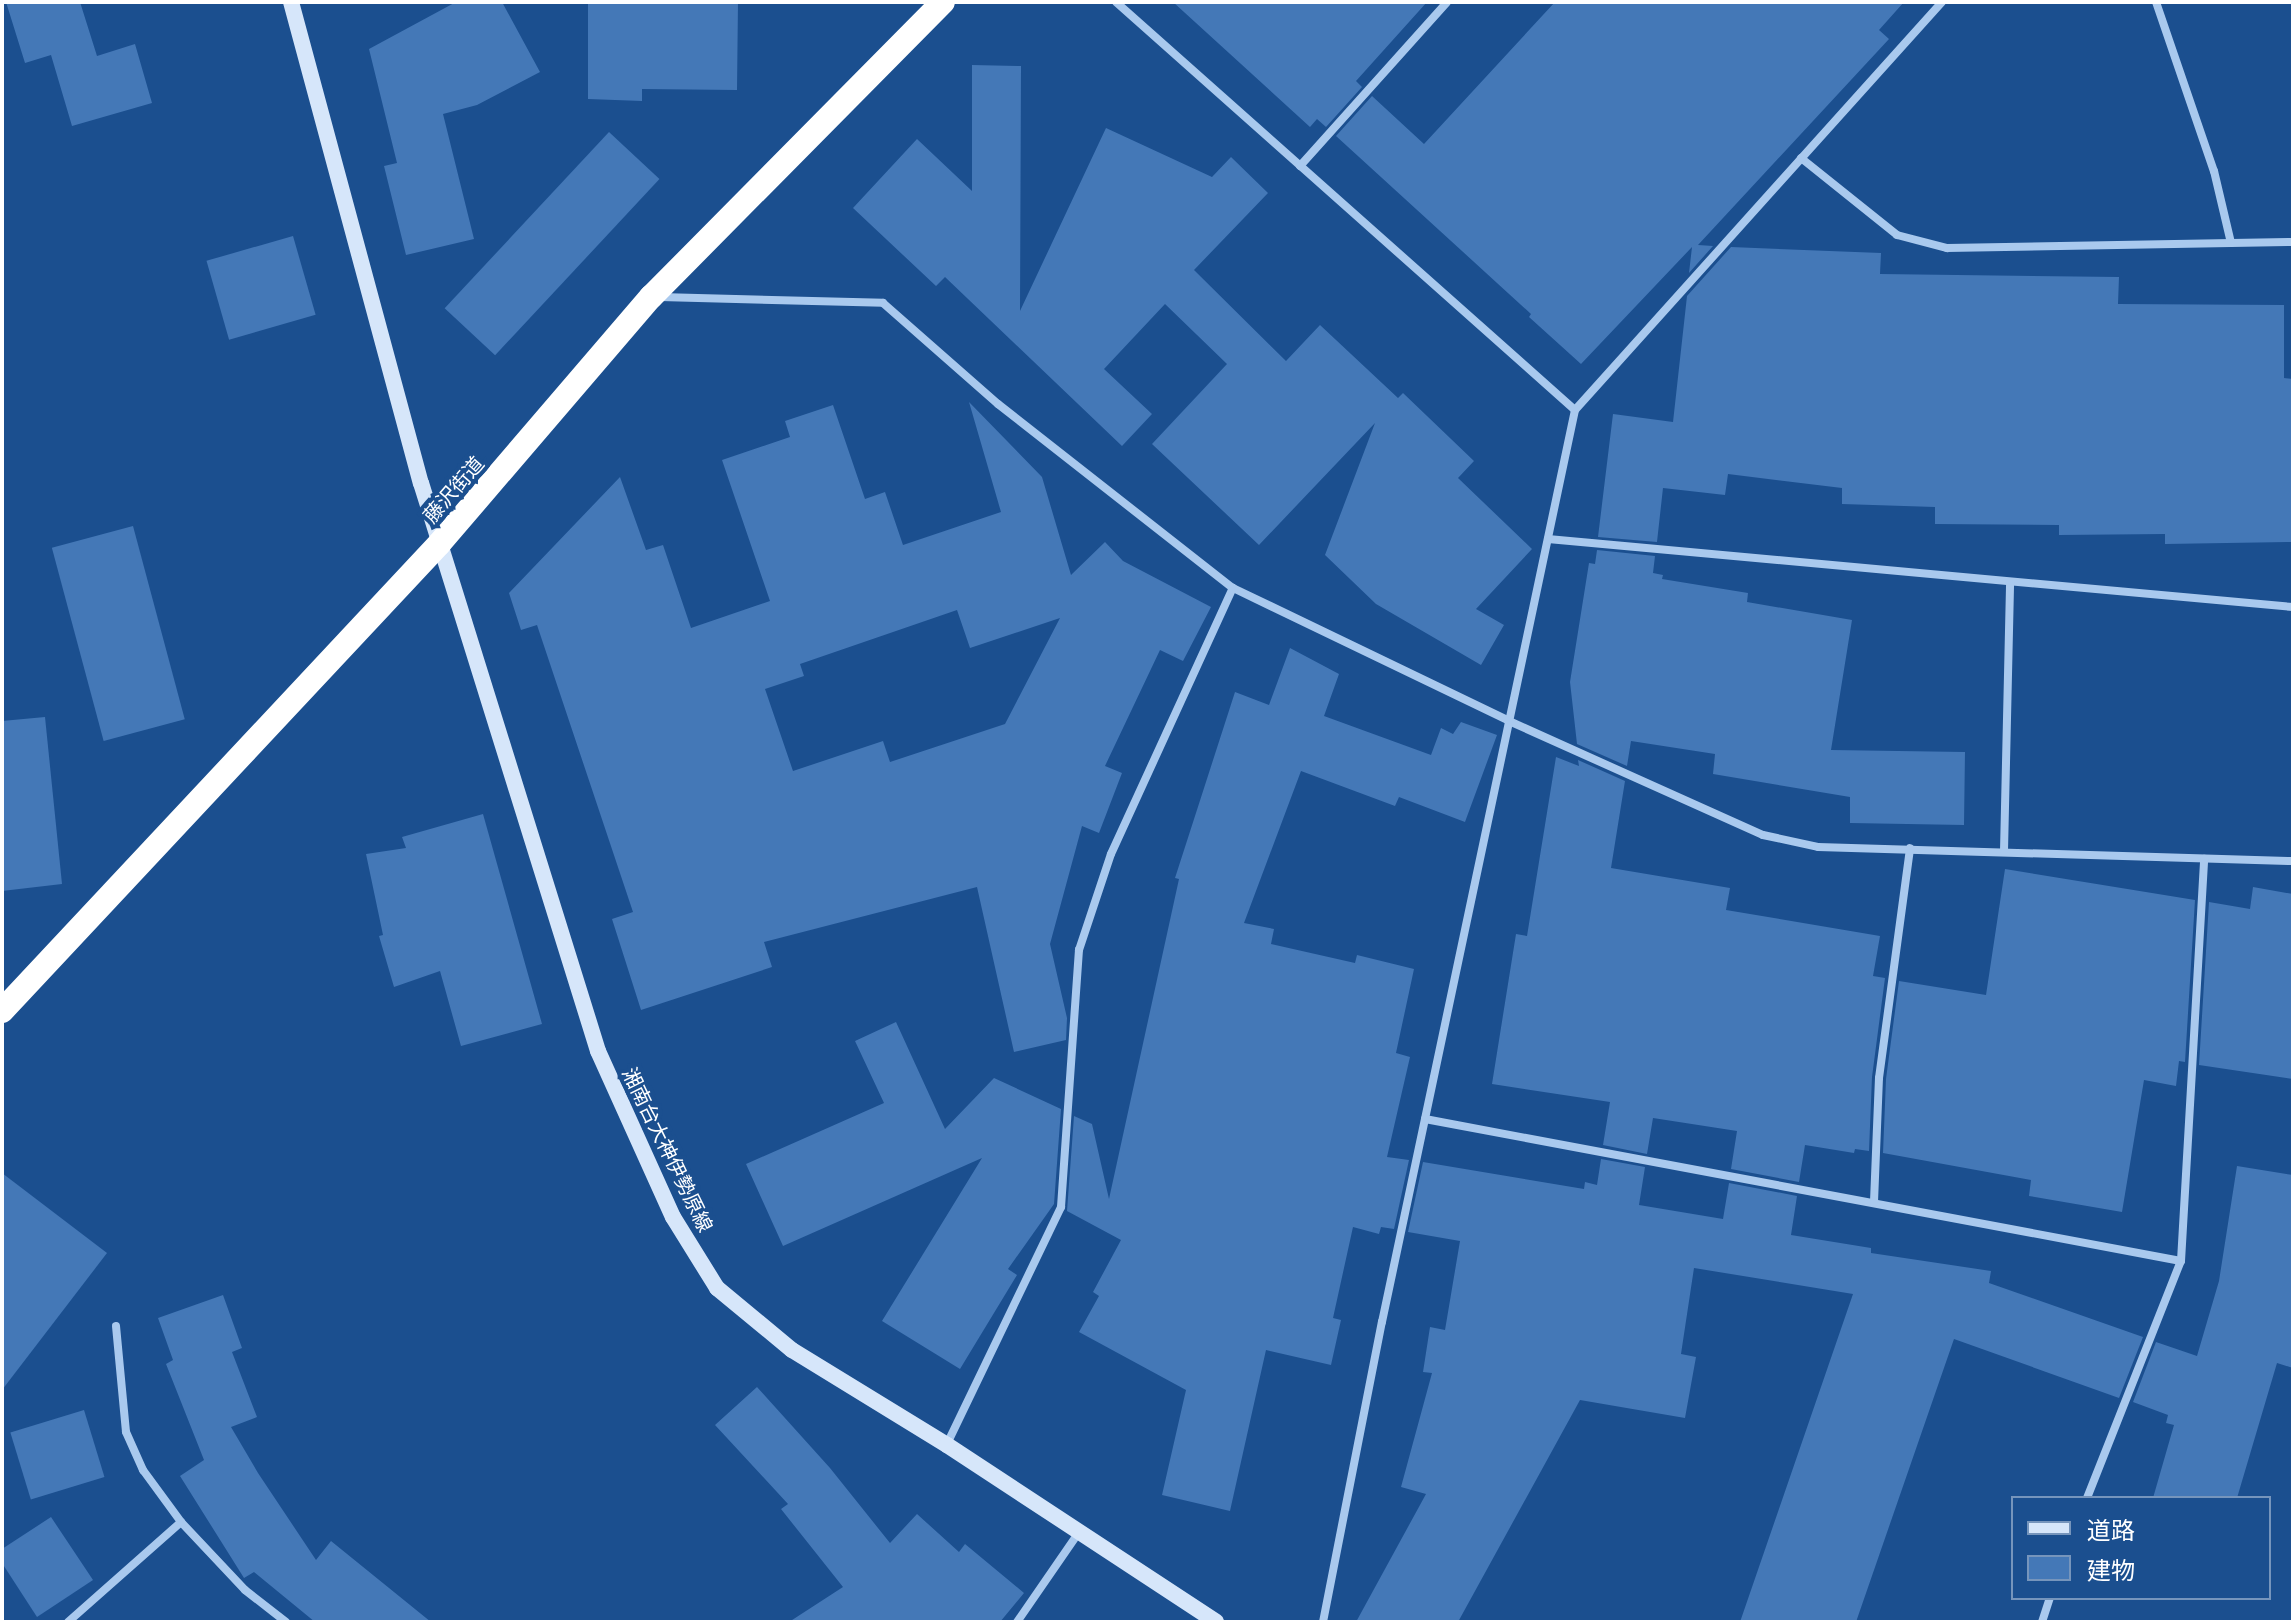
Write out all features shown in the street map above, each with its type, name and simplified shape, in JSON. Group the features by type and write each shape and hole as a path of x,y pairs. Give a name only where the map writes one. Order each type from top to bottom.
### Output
{"highway":[{"name":"藤沢街道","path":"2,1011 439,544 651,297 943,2"}],"main road":[{"name":"湘南台大神伊勢原線","path":"291,2 439,544 598,1051 673,1217 717,1288 792,1350 947,1445 1216,1622"}],"street":[{"path":"1116,2 1575,410"},
{"path":"1300,166 1447,2"},
{"path":"1323,1622 1425,1119 1575,410 1942,2"},
{"path":"2156,2 2214,171 2231,243"},
{"path":"1801,158 1897,235 1947,248 2293,242"},
{"path":"651,297 883,303 998,404 1233,588 1509,721 1763,835 1818,847 2293,861"},
{"path":"1548,539 2293,607"},
{"path":"2004,851 2010,582"},
{"path":"947,1445 1061,1207 1079,950 1111,854 1233,588"},
{"path":"1874,1202 1879,1078 1910,848"},
{"path":"2088,1496 2181,1261 2204,859"},
{"path":"1425,1119 2181,1261"},
{"path":"116,1326 126,1432 143,1470 181,1522 245,1590 286,1622"},
{"path":"68,1622 181,1522"},
{"path":"1017,1622 1079,1531"},
{"path":"2042,1622 2049,1600"}],"building":[{"path":"6,2 80,2 97,56 135,44 152,103 72,126 51,55 25,63"},
{"path":"456,2 502,2 540,72 477,105 443,114 474,239 406,255 384,166 397,163 369,49"},
{"path":"588,2 738,2 737,90 642,89 642,101 588,99"},
{"path":"1173,2 1427,2 1356,81 1362,87 1326,127 1317,119 1310,127"},
{"path":"1555,2 1904,2 1879,30 1889,39 1698,245 1713,246 1689,273 1692,247 1581,364 1529,317 1531,314 1336,136 1372,96 1424,144"},
{"path":"972,65 1021,66 1020,311 1106,128 1212,177 1231,157 1268,193 1194,270 1286,361 1320,325 1398,398 1403,393 1474,461 1458,478 1532,549 1476,609 1504,625 1481,665 1376,604 1325,555 1375,423 1259,545 1152,444 1227,364 1165,304 1104,369 1152,414 1122,446 945,277 936,286 853,208 917,139 972,191"},
{"path":"609,132 659,179 495,355 445,308"},
{"path":"293,236 316,315 229,340 206,261"},
{"path":"1731,247 1881,253 1880,274 2119,277 2118,304 2284,305 2284,378 2293,379 2293,542 2165,544 2165,534 2059,535 2059,525 1935,524 1935,507 1842,504 1842,488 1728,474 1725,495 1663,488 1657,542 1598,537 1613,414 1673,422 1687,296"},
{"path":"969,402 1042,477 1071,575 1105,542 1123,561 1211,607 1183,661 1160,650 1105,766 1122,773 1099,833 1082,826 1050,944 1067,1018 1066,1040 1014,1052 977,887 764,942 772,967 641,1010 612,919 633,912 537,625 521,630 509,593 620,477 646,550 663,545 691,628 770,601 722,460 790,437 785,421 833,405 865,499 885,492 903,545 1001,512","holes":["957,610 970,648 1060,618 1005,724 890,762 883,741 793,771 765,689 804,676 800,664"]},
{"path":"133,526 185,719 104,741 52,548"},
{"path":"1597,550 1655,556 1653,573 1663,575 1662,579 1748,593 1747,602 1852,620 1831,750 1965,752 1964,825 1850,823 1850,797 1713,774 1715,754 1631,741 1627,766 1577,744 1570,682 1589,563 1595,564"},
{"path":"1290,648 1339,674 1324,716 1431,755 1441,728 1453,734 1461,722 1497,735 1465,822 1399,797 1395,806 1301,771 1244,923 1274,929 1271,944 1355,963 1357,955 1414,969 1396,1053 1410,1057 1387,1157 1409,1160 1394,1229 1381,1227 1379,1234 1353,1227 1333,1318 1341,1320 1331,1365 1266,1350 1230,1511 1162,1495 1186,1390 1079,1332 1099,1296 1093,1292 1121,1240 1067,1211 1074,1116 1092,1124 1109,1199 1179,879 1175,878 1235,692 1269,705"},
{"path":"45,717 62,884 2,891 2,721"},
{"path":"1556,757 1579,766 1578,760 1625,781 1611,868 1730,888 1726,910 1880,936 1873,976 1885,978 1872,1077 1869,1151 1855,1149 1854,1153 1805,1145 1799,1182 1731,1169 1737,1131 1653,1118 1647,1154 1603,1145 1610,1102 1492,1084 1516,934 1527,936"},
{"path":"483,814 542,1024 461,1046 440,971 394,987 379,936 383,935 366,854 406,848 402,837"},
{"path":"2005,869 2195,900 2185,1062 2179,1061 2176,1086 2144,1080 2122,1212 2029,1196 2031,1180 1883,1153 1886,1079 1899,981 1986,995"},
{"path":"2253,887 2293,894 2293,1079 2199,1065 2209,902 2250,909"},
{"path":"896,1022 945,1129 994,1078 1061,1109 1054,1204 1008,1269 1017,1275 960,1369 882,1321 982,1158 783,1246 746,1164 884,1103 855,1041"},
{"path":"1601,1159 1645,1167 1639,1205 1723,1219 1729,1183 1797,1196 1791,1235 1871,1248 1871,1253 1991,1271 1989,1283 2143,1337 2119,1398 1954,1339 1856,1622 1740,1622 1853,1294 1694,1268 1681,1354 1696,1357 1685,1418 1580,1400 1458,1622 1356,1622 1426,1494 1401,1487 1432,1373 1423,1372 1430,1327 1445,1330 1460,1241 1408,1232 1423,1162 1584,1189 1585,1182 1597,1185"},
{"path":"2237,1166 2293,1175 2293,1368 2277,1363 2238,1496 2154,1496 2174,1425 2166,1423 2168,1415 2133,1402 2156,1342 2197,1356 2219,1281"},
{"path":"2,1173 107,1253 2,1390"},
{"path":"223,1295 242,1348 232,1352 257,1417 231,1427 258,1473 316,1560 331,1541 431,1622 315,1622 254,1572 244,1578 180,1476 204,1460 166,1364 173,1360 158,1318"},
{"path":"757,1387 830,1468 890,1543 917,1514 959,1552 965,1544 1024,1593 1000,1622 789,1622 843,1587 781,1509 788,1504 715,1425"},
{"path":"84,1410 104,1477 31,1499 10,1433"},
{"path":"51,1517 93,1580 37,1617 2,1563 2,1549"}]}
